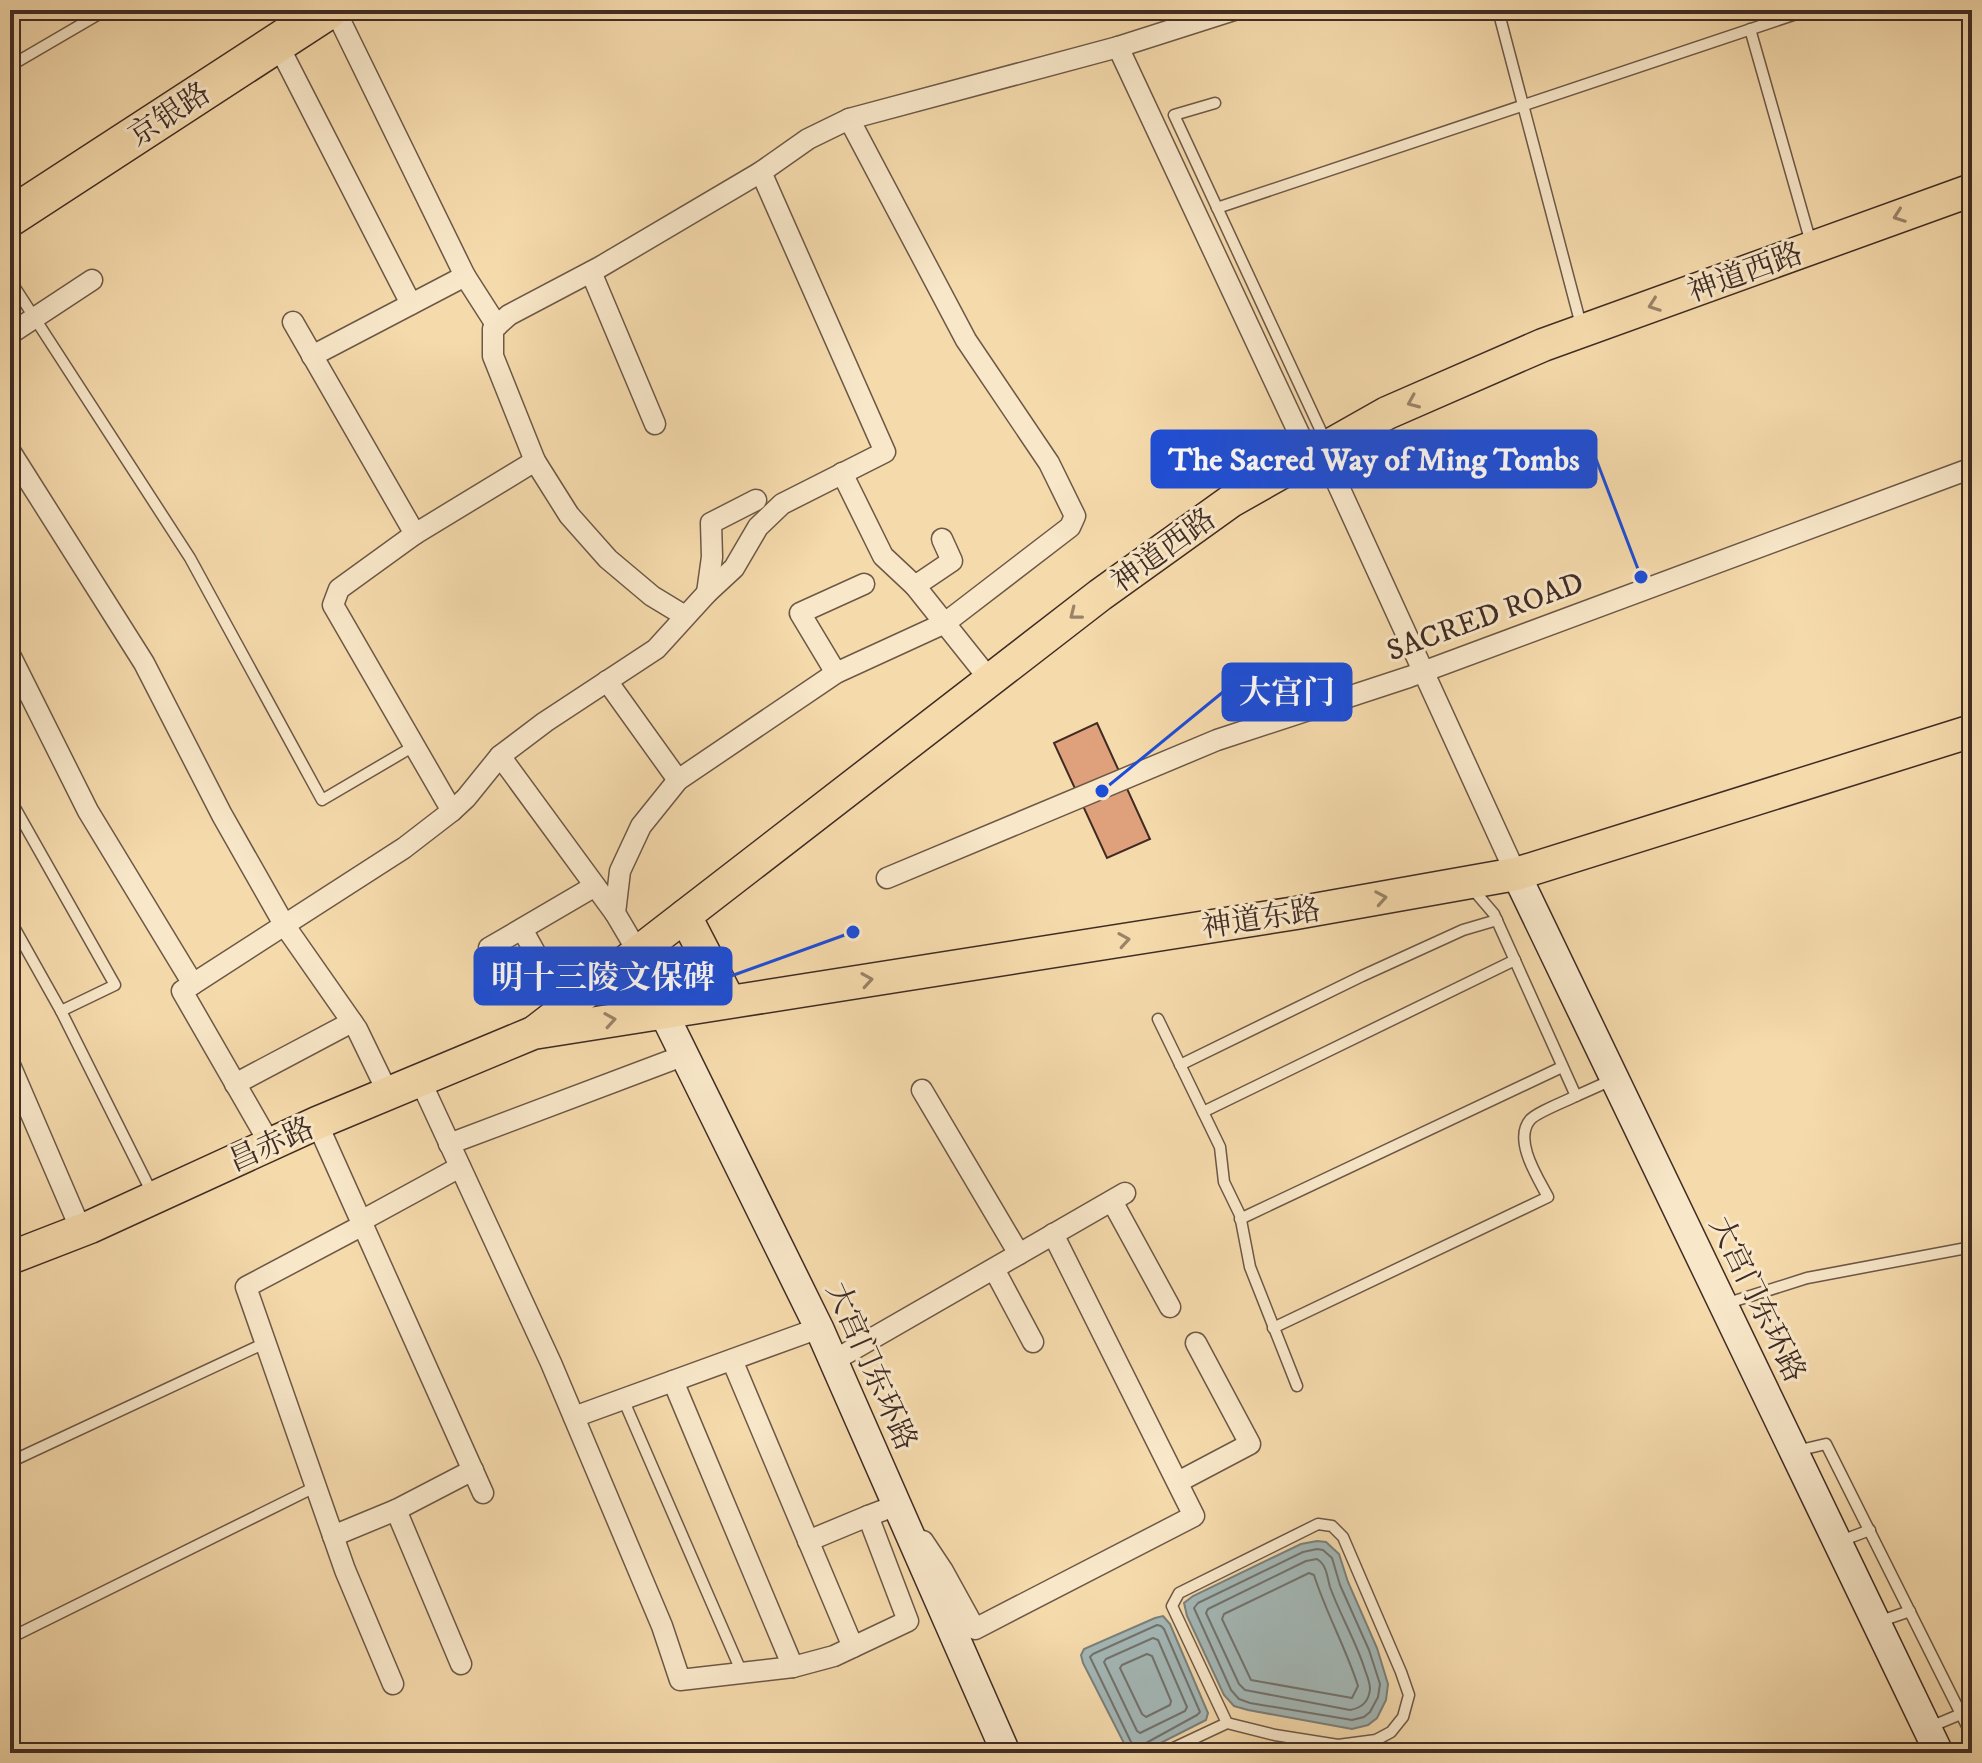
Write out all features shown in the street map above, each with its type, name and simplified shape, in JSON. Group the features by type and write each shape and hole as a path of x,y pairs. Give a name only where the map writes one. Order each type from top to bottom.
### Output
{"highway":[{"name":"京银路","path":"10,217 275,39 312,10"},
{"name":"京银路","path":"10,203 275,39 328,10"}],"main road":[{"name":"神道西路","path":"533,1033 1100,595 1231,501 1387,413 1543,345 1972,190"},
{"name":"神道东路","path":"533,1033 1280,916 1516,874 1972,731"},
{"path":"685,916 713,954 729,1001"},
{"name":"昌赤路","path":"10,1258 81,1230 317,1123 533,1033"}],"street":[{"path":"335,10 465,276 497,326"},
{"path":"685,616 652,596 608,559 569,515 535,461 493,356 493,329 509,315 591,272 761,172 808,139 849,119 1118,47 1234,10"},
{"path":"275,39 411,304"},
{"path":"1118,47 1320,451 1425,671 1516,874"},
{"path":"615,913 620,871 641,826 678,780 836,673 945,623 1070,527 1075,516 1049,463 966,340 849,119"},
{"path":"270,1144 182,991 404,848 466,798 500,756 545,722 656,649 734,568 758,527 782,504 885,452 761,172"},
{"path":"591,272 655,424"},
{"path":"312,356 465,276"},
{"path":"10,334 92,280"},
{"path":"293,322 415,534"},
{"path":"10,451 144,663 222,815 285,926 352,1022 388,1093"},
{"path":"452,811 333,605 339,589 415,534 535,461"},
{"name":"SACRED ROAD","path":"887,878 1217,740 1425,671 1972,468"},
{"path":"842,473 883,556 915,586 990,680"},
{"path":"707,593 712,557 711,523 756,500"},
{"path":"915,586 952,561 942,539"},
{"path":"836,673 800,613 864,584"},
{"path":"10,655 88,811 193,984"},
{"path":"607,681 678,780"},
{"path":"500,756 615,913 638,952"},
{"name":"大宫门东环路","path":"1516,874 1933,1740"},
{"path":"489,948 595,886"},
{"path":"522,929 566,1008"},
{"name":"大宫门东环路","path":"663,1012 819,1328 1006,1753"},
{"path":"235,1084 352,1022"},
{"path":"449,1144 685,1055"},
{"path":"10,1065 81,1230"},
{"path":"420,1080 574,1417 662,1626 680,1680 793,1667 834,1656 908,1621 868,1516"},
{"path":"922,1090 1019,1254"},
{"path":"317,1123 483,1493"},
{"path":"393,1684 345,1570 246,1287 460,1167"},
{"path":"833,1361 1118,1197 1170,1307"},
{"path":"808,1541 897,1505 943,1571 975,1629 1194,1516 1053,1234"},
{"path":"994,1269 1033,1342"},
{"path":"574,1417 819,1328"},
{"path":"1178,1482 1250,1444 1196,1343"},
{"path":"732,1360 853,1647"},
{"path":"673,1381 793,1667"},
{"path":"333,1536 396,1510 473,1470"},
{"path":"396,1510 461,1664"}],"lane":[{"path":"10,66 106,10"},
{"path":"1498,10 1582,331"},
{"path":"1217,208 1808,10"},
{"path":"1750,29 1812,248"},
{"path":"1215,103 1174,115 1320,451"},
{"path":"10,280 190,558 322,800 414,746"},
{"path":"10,799 115,985 61,1011"},
{"path":"1467,883 1494,914 1576,1096"},
{"path":"10,920 61,1011 154,1197"},
{"path":"1180,1065 1362,976 1463,930 1497,920"},
{"path":"1203,1112 1515,960"},
{"path":"1158,1019 1220,1147 1224,1182 1240,1219 1250,1267 1297,1386"},
{"path":"1240,1219 1562,1067"},
{"path":"1273,1328 1548,1197 1526,1152 1524,1134 1531,1119 1615,1079"},
{"path":"1723,1304 1807,1278 1972,1247"},
{"path":"10,1462 265,1343"},
{"path":"623,1399 742,1673"},
{"path":"1794,1451 1826,1444 1972,1736"},
{"path":"10,1638 315,1487"},
{"path":"1163,1753 1227,1723 1275,1735 1338,1745 1376,1740 1391,1732 1403,1717 1409,1695 1401,1672 1343,1537 1332,1526 1318,1524 1179,1593 1172,1606 1227,1723"},
{"path":"1838,1542 1870,1530"},
{"path":"1876,1622 1910,1611"},
{"path":"1933,1740 1961,1714"}],"water":[{"path":"1326,1542 1339,1554 1377,1648 1388,1684 1386,1700 1377,1718 1368,1725 1352,1729 1234,1706 1224,1695 1187,1616 1184,1603 1301,1544"},
{"path":"1163,1616 1170,1624 1208,1713 1206,1720 1141,1753 1129,1753 1081,1655 1084,1649"}],"building":[{"path":"1097,723 1150,839 1107,858 1054,743"}],"place":[{"name":"The Sacred Way of Ming Tombs","path":"1641,577"},
{"name":"大宫门","path":"1102,791"},
{"name":"明十三陵文保碑","path":"853,932"}]}
